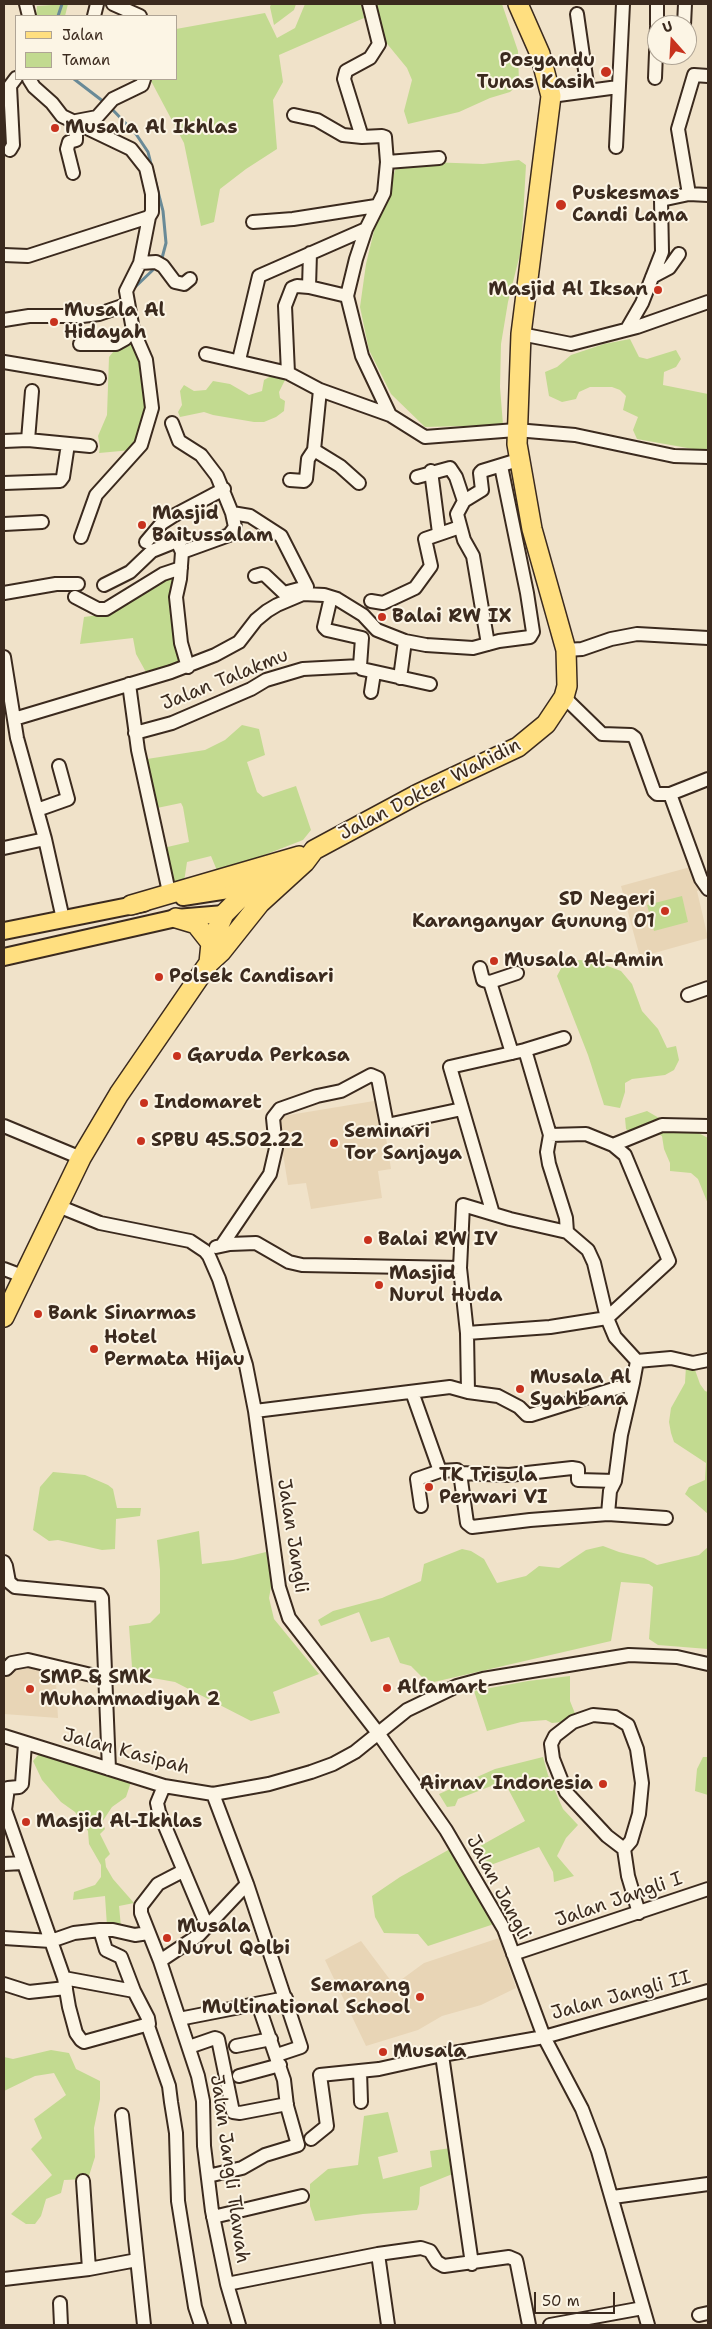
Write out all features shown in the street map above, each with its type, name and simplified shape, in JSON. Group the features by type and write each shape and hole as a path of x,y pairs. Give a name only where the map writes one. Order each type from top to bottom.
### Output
{"highway":[{"name":"Jalan Dokter Wahidin","path":"4,1317 81,1158 119,1094 210,963 245,922 254,896 304,862 306,853 418,794 518,747 546,724 564,697 567,686 566,650 532,529 510,463 516,430 521,334 551,96 540,54 518,4"},
{"path":"131,905 169,892 306,853"},
{"path":"210,963 211,943 224,914 254,896"},
{"path":"224,914 245,922"},
{"path":"176,918 196,924 211,943"}],"main road":[{"path":"4,931 131,905 222,890 254,896"},
{"path":"96,912 102,921 102,934"},
{"path":"4,957 176,918 224,914"}],"street":[{"path":"113,4 140,12"},
{"path":"362,137 344,75 346,71 370,58 379,44 370,4"},
{"path":"616,147 623,4"},
{"path":"577,14 588,91"},
{"path":"655,78 656,65"},
{"path":"688,194 678,129 694,75 708,76"},
{"path":"10,150 13,144 10,86 15,79"},
{"path":"30,80 62,116 76,121 131,149 146,168 151,187 152,212 149,217 140,263 128,295 133,330 146,360 152,408 141,446 96,495 81,537"},
{"path":"76,121 94,118 108,105 142,85 144,80"},
{"path":"551,96 618,87"},
{"path":"294,116 317,120 343,136 385,137 387,162 384,193 366,229 347,296 362,356 390,415"},
{"path":"73,173 67,149 70,142 76,140 76,121"},
{"path":"387,162 439,158"},
{"path":"627,329 642,303 663,246 661,200 688,194 708,195"},
{"path":"253,222 293,219 376,206"},
{"path":"4,254 28,256 149,217"},
{"path":"239,360 259,276 288,265 310,253 366,229"},
{"path":"309,288 310,253"},
{"path":"652,276 669,268 679,254"},
{"path":"140,263 159,264 175,282 184,284 190,279"},
{"path":"288,373 285,312 286,299 292,288 297,286 347,296"},
{"path":"4,320 29,316 82,316 99,314 128,295"},
{"path":"521,334 568,344 627,329 708,302"},
{"path":"80,344 116,344 125,339 133,330"},
{"path":"206,354 239,360 288,373 320,390 390,415 425,437 516,430 575,436 674,456 708,457"},
{"path":"4,362 99,378"},
{"path":"290,480 304,481 306,479 308,459 314,450 320,390"},
{"path":"28,440 32,391"},
{"path":"104,585 130,572 152,551 232,532 235,527 224,489 214,472 200,455 179,441 172,423"},
{"path":"4,441 28,440 90,446"},
{"path":"4,483 60,481 63,477 68,444"},
{"path":"314,450 340,466 359,483"},
{"path":"255,576 265,575 284,593 307,587 333,592 346,597 376,630 406,641 464,648 488,644 530,637 533,632 522,566 510,463 481,472 482,490 464,501 457,514 460,527 473,556 488,644"},
{"path":"417,476 431,471 452,468 464,501"},
{"path":"431,471 439,533"},
{"path":"146,542 162,524 173,516 224,489"},
{"path":"232,513 250,516 281,536 307,587"},
{"path":"4,524 42,522"},
{"path":"371,601 383,603 415,588 431,566 425,539 460,527"},
{"path":"182,543 181,568 176,598 181,643 188,667"},
{"path":"75,597 98,609 106,609 163,574 181,568"},
{"path":"4,593 56,584 78,584"},
{"path":"14,719 188,667 239,642 256,620 277,605 303,594 314,593 331,597 363,616"},
{"path":"331,597 324,627 327,630 362,638 360,666 362,669 430,684"},
{"path":"566,650 582,649 611,639 637,634 708,638"},
{"path":"400,678 406,641"},
{"path":"4,657 17,738 46,838 63,919"},
{"name":"Jalan Talakmu","path":"135,733 172,723 251,689 266,680 303,669 360,666"},
{"path":"371,692 374,673"},
{"name":"Jalan Talakmu","path":"129,684 135,733 169,892"},
{"path":"564,697 602,734 631,735 635,738 654,791 661,795 670,794 708,779"},
{"path":"4,740 17,738"},
{"path":"37,810 66,800 68,796 59,766"},
{"path":"670,794 702,882 708,889"},
{"path":"4,848 46,838"},
{"path":"480,968 483,980 490,982 517,973"},
{"path":"490,982 512,1053"},
{"path":"688,995 708,988"},
{"path":"493,1214 450,1067 524,1050 564,1038"},
{"path":"524,1050 550,1135 549,1164 566,1218 567,1232"},
{"path":"222,1245 270,1174 276,1148 273,1122 276,1112 317,1096 341,1091 371,1075 378,1078 387,1125 462,1109"},
{"path":"613,1144 654,1127 669,1125 708,1126"},
{"path":"4,1126 81,1158"},
{"path":"466,1333 550,1327 607,1318 666,1266 669,1259 625,1155 613,1144 586,1134 550,1135"},
{"path":"59,1204 63,1208 100,1224 190,1241 205,1251 222,1245 256,1243 289,1262 302,1265 460,1268"},
{"path":"468,1392 466,1333 460,1268 463,1205 567,1232 588,1250 591,1255 607,1318 616,1337 637,1361"},
{"name":"Jalan Jangli","path":"205,1251 219,1280 244,1356 255,1411 279,1587 288,1618 378,1733 446,1830 504,1929 544,2037 582,2109 613,2197 648,2325"},
{"path":"4,1268 25,1277"},
{"path":"637,1361 671,1358 693,1363 708,1360"},
{"path":"608,1514 610,1491 615,1481 621,1435 637,1361"},
{"path":"255,1411 450,1387 468,1392 498,1396 519,1407 526,1416 633,1383"},
{"path":"412,1392 440,1472"},
{"path":"460,1474 509,1475 572,1468 578,1470 578,1480 615,1481"},
{"path":"421,1506 417,1479 440,1472 457,1470 460,1474 467,1523 472,1527 608,1514 666,1518"},
{"path":"4,1562 9,1582 15,1587 100,1596 109,1769"},
{"name":"Jalan Kasipah","path":"4,1736 164,1786 214,1794 268,1784 311,1772 354,1752 407,1710 457,1686 483,1679 630,1654 677,1657 708,1664"},
{"path":"6,1669 12,1663 28,1660 104,1678"},
{"path":"624,1849 631,1841 639,1814 642,1783 637,1749 628,1725 616,1717 593,1715 574,1722 555,1736 551,1744 552,1759 566,1792 601,1830 624,1849 628,1876 639,1913"},
{"path":"25,1744 22,1784 8,1788 4,1810 65,1983 76,2033 84,2042 148,2026"},
{"path":"164,1786 159,1797 158,1808 207,1926"},
{"path":"214,1794 248,1884 301,2047 278,2060 239,2076"},
{"path":"4,1864 23,1863"},
{"name":"Jalan Jangli Tlawah","path":"183,1871 158,1884 141,1906 141,1913 160,1961 201,2088 213,2217 227,2284 239,2325"},
{"path":"160,1961 185,1946 248,1884"},
{"name":"Jalan Jangli I","path":"513,1954 708,1889"},
{"path":"100,1930 106,1950 121,1957 134,1991 138,1994 148,2018 148,2026 170,2094 176,2133 178,2201 195,2307 201,2325"},
{"path":"4,1938 51,1941 74,1933 100,1930 118,1930 135,1935 148,1933"},
{"path":"4,1984 29,1992 65,1983 134,1991"},
{"name":"Jalan Jangli II","path":"544,2037 708,1991"},
{"path":"179,2018 286,1998"},
{"path":"208,2176 242,2168 265,2155 298,2145 278,2060 258,2004"},
{"path":"311,2140 327,2126 320,2075 406,2064 442,2054 544,2037"},
{"path":"188,2047 215,2038 218,2039 233,2112 240,2113 287,2104"},
{"path":"236,2046 271,2039"},
{"path":"442,2054 472,2264"},
{"path":"360,2071 361,2102"},
{"path":"122,2115 144,2325"},
{"path":"83,2181 89,2269"},
{"path":"613,2197 708,2184"},
{"path":"213,2217 302,2196"},
{"path":"227,2284 378,2254 426,2249 430,2251 442,2266 472,2264 509,2257 516,2260 529,2325"},
{"path":"378,2254 388,2325"},
{"path":"4,2279 89,2269 138,2260"},
{"path":"60,2303 61,2325"},
{"path":"550,2325 643,2308"}],"shaded area":[{"name":"SD Negeri Karanganyar Gunung 01","path":"694,866 700,890 697,891 708,938 640,957 621,886"},
{"name":"Seminari Tor Sanjaya","path":"380,1100 391,1169 378,1171 382,1198 311,1209 306,1183 288,1185 277,1117"},
{"name":"SMP & SMK Muhammadiyah 2","path":"25,1658 74,1667 74,1681 56,1682 58,1718 4,1714 4,1666"},
{"name":"Semarang Multinational School","path":"499,1938 516,1988 481,2005 442,2016 418,2030 366,2046 325,1960 361,1941 394,1985 424,1963"}],"green space":[{"path":"68,4 65,15 36,15 37,6"},
{"path":"271,4 296,4 294,10 274,25"},
{"path":"305,4 361,4 364,18 279,55 283,82 273,100 277,149 220,189 214,222 201,226 184,143 151,80 178,80 178,29 265,13 277,38 295,28"},
{"path":"375,4 502,4 518,51 519,84 510,92 490,98 459,112 408,124 404,111 412,80 407,68 384,40"},
{"path":"519,160 526,165 523,218 520,254 508,302 501,344 500,387 503,425 425,427 391,394 369,350 360,307 366,264 374,231 397,165 428,162 483,164"},
{"path":"630,339 639,357 647,359 676,350 681,359 676,367 664,372 663,385 708,394 708,449 693,449 637,439 633,430 638,417 623,410 626,396 620,390 612,387 590,387 579,392 576,399 562,402 549,396 545,372 557,367 571,355 604,344"},
{"path":"131,341 140,357 145,408 136,442 132,450 99,453 98,436 107,415 109,357 118,346"},
{"path":"273,375 286,378 279,392 280,398 285,401 284,411 276,417 264,422 254,422 204,412 180,417 178,412 182,405 180,391 184,385 194,391 206,390 213,381 230,384 249,395 262,391 264,380"},
{"path":"178,576 181,659 177,666 147,674 136,654 133,638 80,644 84,617 106,614 160,579"},
{"path":"242,725 259,729 265,755 247,762 257,792 263,797 296,786 311,830 303,840 218,873 211,856 187,862 184,882 170,884 163,848 189,842 183,807 181,803 157,808 147,759 205,750 225,740"},
{"path":"682,896 688,922 654,931 647,905"},
{"path":"579,960 594,961 621,971 632,984 642,1011 658,1029 667,1048 676,1046 679,1060 674,1070 665,1075 632,1079 625,1083 625,1092 620,1108 604,1105 588,1055 557,976 564,963"},
{"path":"647,1111 671,1125 689,1128 708,1138 708,1204 698,1179 691,1173 670,1171 670,1163 664,1149 662,1136 653,1131 634,1135 626,1129 625,1118"},
{"path":"686,1366 694,1367 700,1384 708,1392 708,1514 685,1494 689,1487 705,1480 706,1463 674,1442 669,1422 671,1408 685,1383"},
{"path":"53,1472 85,1475 113,1489 117,1508 141,1508 140,1516 116,1519 115,1549 102,1550 58,1540 49,1541 33,1530 40,1487"},
{"path":"199,1531 202,1564 233,1560 266,1552 272,1581 269,1598 274,1619 319,1674 273,1692 280,1713 251,1721 175,1682 147,1677 132,1667 129,1626 150,1623 160,1613 160,1570 157,1540"},
{"path":"603,1546 644,1558 657,1565 699,1555 708,1547 708,1649 658,1645 649,1639 653,1587 649,1584 621,1582 611,1641 434,1682 423,1678 411,1666 400,1663 389,1637 371,1642 359,1612 321,1626 318,1620 333,1611 382,1598 421,1581 424,1564 462,1549 471,1551 484,1559 497,1583 526,1576 539,1566 559,1568 586,1550"},
{"path":"570,1676 570,1701 576,1716 562,1722 552,1723 546,1720 521,1722 487,1731 474,1691 528,1681"},
{"path":"39,1754 85,1764 131,1782 126,1797 112,1807 102,1822 105,1829 100,1834 110,1854 105,1859 106,1867 113,1879 134,1903 119,1906 121,1927 107,1926 105,1896 73,1900 74,1892 95,1885 101,1877 101,1865 89,1844 88,1831 75,1812 61,1802 42,1780 33,1761"},
{"path":"543,1757 548,1775 563,1809 578,1825 566,1838 557,1856 574,1876 554,1882 553,1872 539,1847 480,1869 473,1850 525,1821 504,1781 458,1799 455,1806 447,1807 439,1794 495,1769"},
{"path":"703,1757 708,1757 708,1795 695,1791 697,1769"},
{"path":"450,1849 494,1924 428,1946 418,1934 384,1933 375,1917 372,1896 400,1877"},
{"path":"51,2050 69,2053 76,2069 100,2081 100,2099 94,2128 95,2157 88,2179 64,2180 61,2193 46,2199 41,2216 35,2224 26,2224 11,2214 52,2175 31,2149 42,2138 34,2119 66,2095 54,2073 35,2076 4,2091 4,2057 13,2059"},
{"path":"388,2112 398,2152 378,2157 383,2179 432,2167 430,2151 451,2148 455,2173 420,2187 417,2210 363,2214 315,2221 310,2206 310,2184 328,2169 358,2165 364,2116"}],"waterway":[{"path":"58,15 62,4"},
{"path":"75,80 104,102"},
{"path":"109,106 136,134 148,152 163,211 166,243 161,262"},
{"path":"132,290 156,267"}],"place":[{"name":"Posyandu Tunas Kasih","path":"606,72"},
{"name":"Musala Al Ikhlas","path":"55,128"},
{"name":"Puskesmas Candi Lama","path":"561,205"},
{"name":"Masjid Al Iksan","path":"658,290"},
{"name":"Musala Al Hidayah","path":"54,322"},
{"name":"Masjid Baitussalam","path":"142,525"},
{"name":"Balai RW IX","path":"382,617"},
{"name":"SD Negeri Karanganyar Gunung 01","path":"665,911"},
{"name":"Musala Al-Amin","path":"494,961"},
{"name":"Polsek Candisari","path":"159,977"},
{"name":"Garuda Perkasa","path":"177,1056"},
{"name":"Indomaret","path":"144,1103"},
{"name":"SPBU 45.502.22","path":"141,1141"},
{"name":"Seminari Tor Sanjaya","path":"334,1143"},
{"name":"Balai RW IV","path":"368,1240"},
{"name":"Masjid Nurul Huda","path":"379,1285"},
{"name":"Bank Sinarmas","path":"38,1314"},
{"name":"Hotel Permata Hijau","path":"94,1349"},
{"name":"Musala Al Syahbana","path":"520,1389"},
{"name":"TK Trisula Perwari VI","path":"429,1487"},
{"name":"Alfamart","path":"387,1688"},
{"name":"SMP & SMK Muhammadiyah 2","path":"30,1689"},
{"name":"Airnav Indonesia","path":"603,1784"},
{"name":"Masjid Al-Ikhlas","path":"26,1822"},
{"name":"Musala Nurul Qolbi","path":"167,1938"},
{"name":"Semarang Multinational School","path":"420,1997"},
{"name":"Musala","path":"383,2052"}]}
